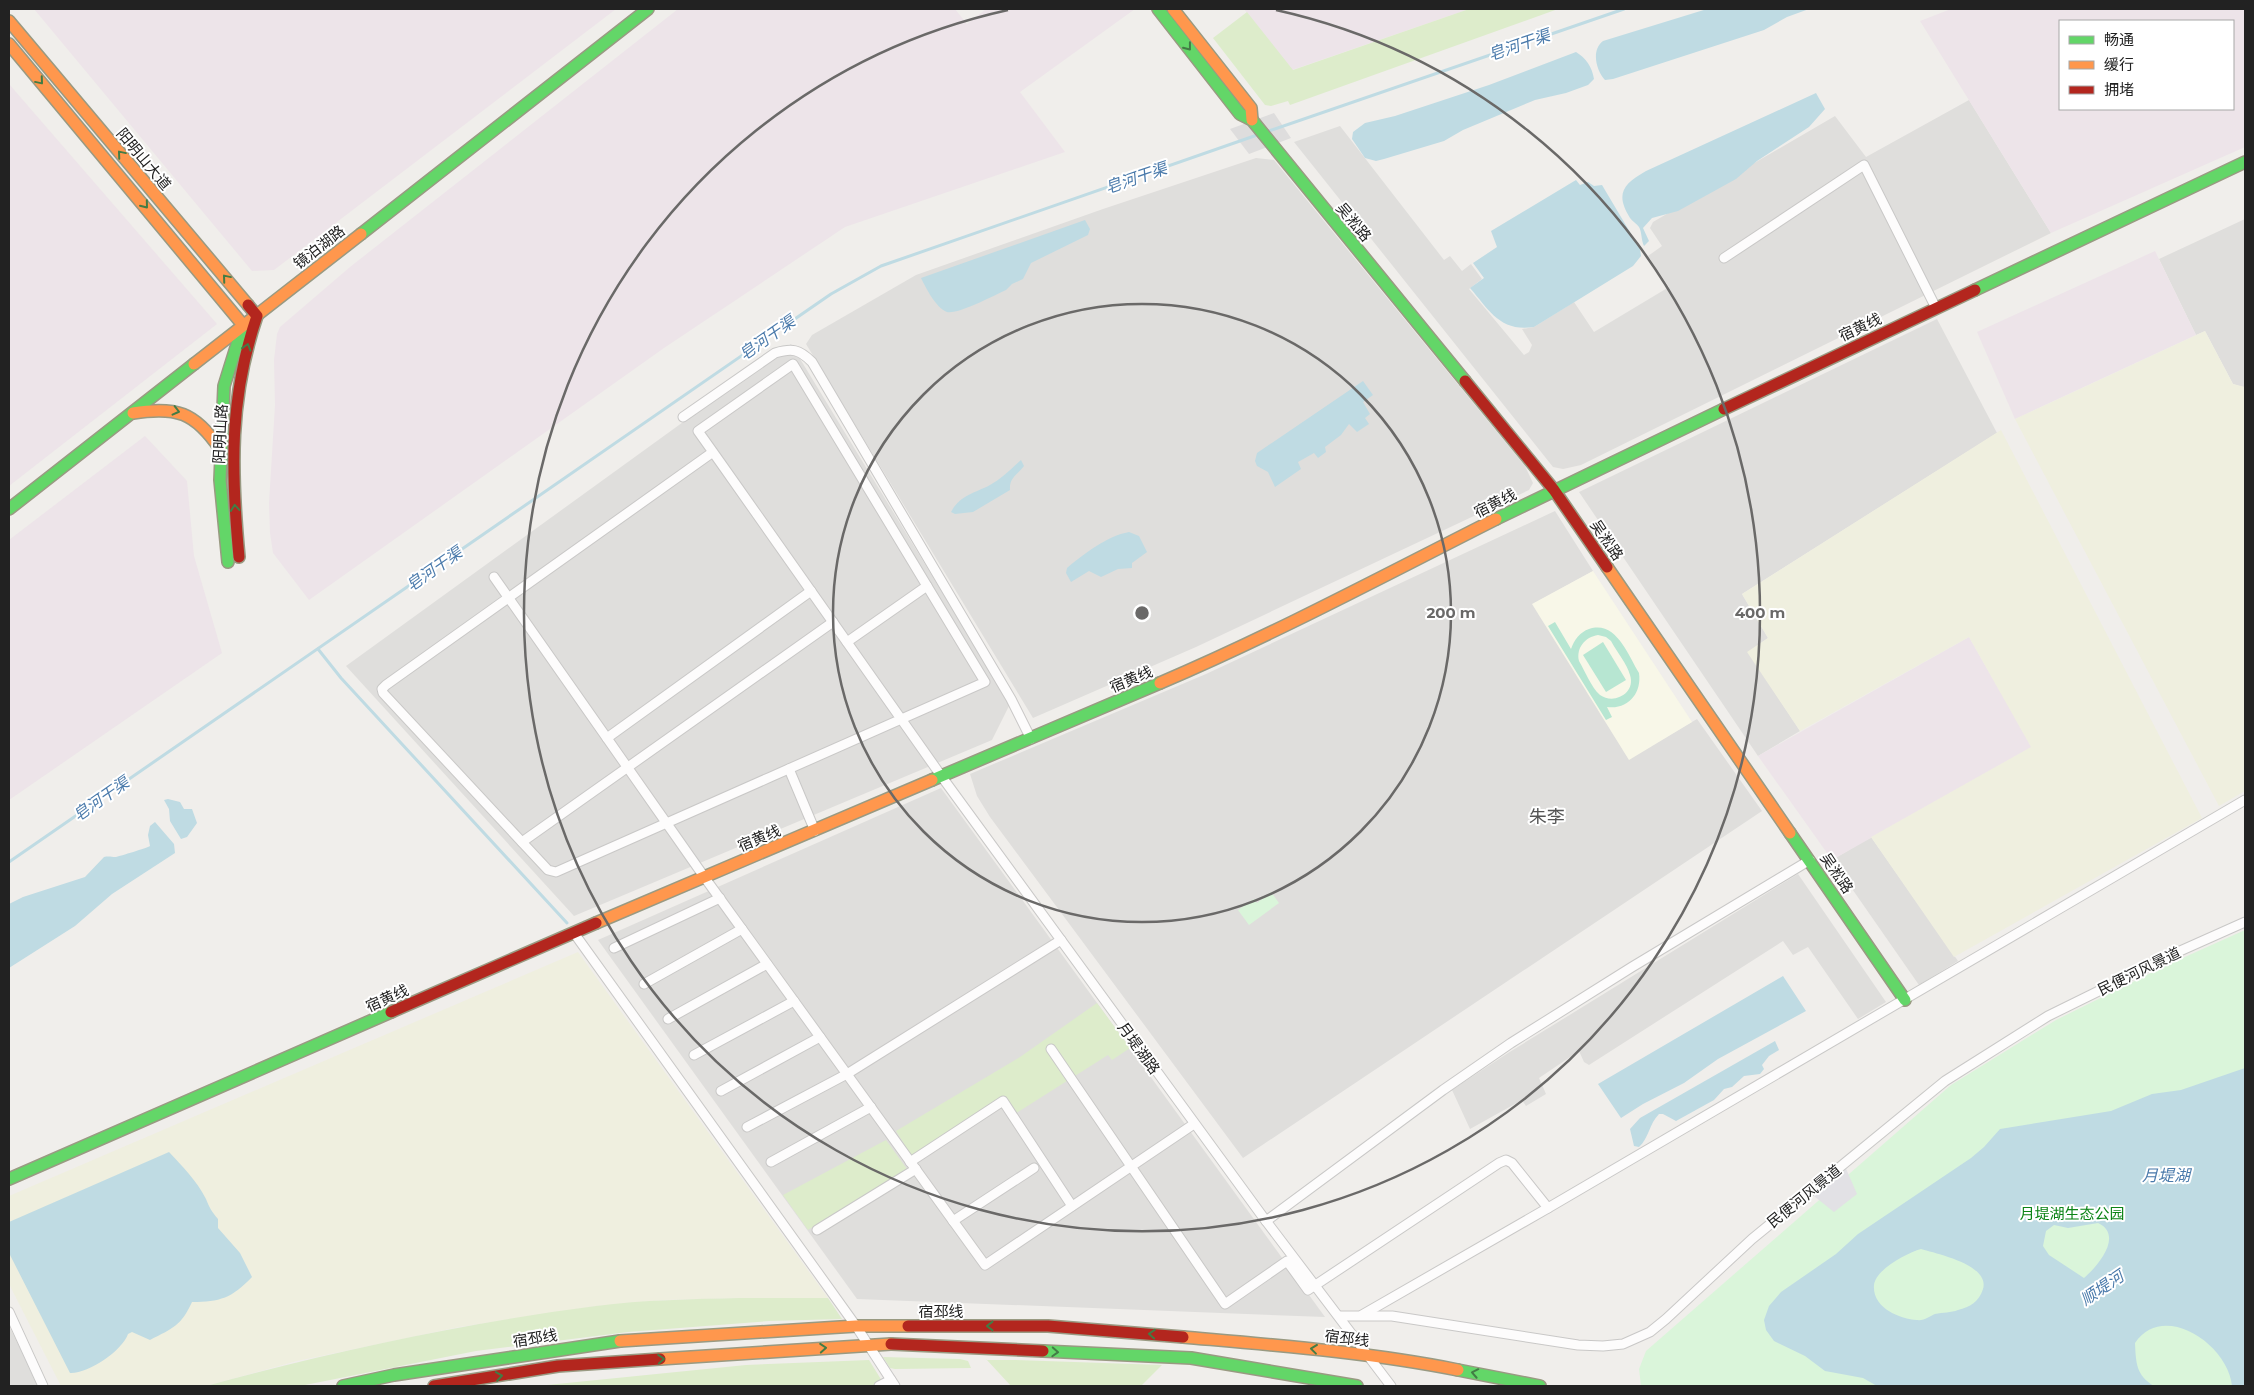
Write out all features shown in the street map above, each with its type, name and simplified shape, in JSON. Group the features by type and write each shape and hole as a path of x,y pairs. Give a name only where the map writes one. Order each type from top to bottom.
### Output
{"main road":[{"name":"镜泊湖路","path":"9,509 648,9"},
{"name":"吴淞路","path":"1158,9 1240,114 1252,120 1554,490 1905,1000"},
{"name":"吴淞路","path":"1173,9 1251,108 1252,120"},
{"name":"阳明山大道","path":"9,21 257,316"},
{"name":"阳明山大道","path":"9,44 116,170 243,326"},
{"name":"宿黄线","path":"9,1179 574,933 1209,662 1554,490 2245,162"},
{"name":"阳明山路","path":"239,556 234,496 235,416 239,380 257,316"},
{"name":"阳明山路","path":"228,562 220,480 224,386 243,326"},
{"path":"128,414 166,408 188,414 208,430 220,449"},
{"name":"宿邳线","path":"343,1386 404,1374 610,1342 856,1326 1048,1326 1265,1344 1425,1363 1540,1386"},
{"path":"434,1386 558,1366 893,1344 1191,1358 1357,1386"}],"street":[{"path":"1724,258 1864,165 1936,308"},
{"path":"684,417 774,353 789,349 799,350 812,362 1011,698 1031,738"},
{"name":"月堤湖路","path":"925,582 793,364 698,431 942,777 1194,1124 1391,1386"},
{"path":"714,452 508,597 382,689 383,693 548,870 556,872 985,682 925,582"},
{"path":"847,642 925,582 935,569"},
{"path":"494,577 742,930 985,1265 1194,1124"},
{"path":"607,738 811,592"},
{"path":"522,842 833,622"},
{"path":"789,769 815,831"},
{"path":"1360,1316 1905,1000 2245,800"},
{"path":"1266,1221 1443,1090 1511,1043 1632,967 1810,860"},
{"path":"614,948 720,898"},
{"name":"民便河风景道","path":"1339,1316 1392,1316 1578,1345 1603,1346 1623,1344 1650,1332 1666,1319 1752,1239 1945,1081 2048,1016 2180,951 2245,922"},
{"path":"644,984 742,930"},
{"path":"574,933 856,1326 893,1383 879,1386"},
{"path":"747,1127 847,1074 1061,940"},
{"path":"668,1019 768,964"},
{"path":"694,1056 794,1001"},
{"path":"721,1090 820,1037"},
{"path":"1051,1049 1225,1304 1287,1262 1308,1290 1506,1160 1512,1163 1548,1208"},
{"path":"816,1230 913,1166 1003,1100 1072,1206"},
{"path":"771,1162 871,1107"},
{"path":"954,1221 1034,1168"},
{"path":"9,1312 43,1386"}],"shaded area":[{"path":"34,9 616,9 274,270 252,271"},
{"path":"678,9 955,9 967,24 986,9 1135,9 1020,92 1065,152 845,227 664,348 309,600 273,553 270,533 269,503 275,405 274,360 277,334 280,327 350,267"},
{"path":"1244,9 1469,9 1292,70"},
{"path":"1951,9 2245,9 2245,147 2051,233 1920,21"},
{"path":"9,84 217,324 9,486"},
{"path":"1969,100 2051,233 1581,465 1563,469 1553,467 1294,142 1340,126 1444,260 1450,256 1462,271 1471,264 1482,279 1469,289 1524,355 1529,352 1532,345 1522,329 1534,327 1574,302 1594,332 1669,287 1648,256 1662,246 1650,228 1653,222 1835,116 1866,157"},
{"path":"1256,158 1274,160 1525,466 1533,483 1529,490 1196,647 1033,718 806,344 812,335 916,275 1103,209"},
{"path":"2245,219 2245,388 2233,384 2205,331 2196,335 2159,259"},
{"path":"2155,251 2196,335 2015,419 1977,332"},
{"path":"1937,319 1997,433 1742,594 1768,638 1748,652 1800,731 1758,756 1579,492"},
{"path":"791,344 1010,704 992,740 574,916 346,666"},
{"path":"145,436 187,481 194,556 222,653 9,800 9,540"},
{"path":"1555,511 1593,571 1533,604 1629,759 1697,719 1762,811 1243,1158 990,817 977,796 970,774 1206,674"},
{"path":"1593,571 1692,722 1629,760 1532,604"},
{"path":"1969,637 2032,747 1832,860 1758,756"},
{"path":"941,788 1325,1317 857,1299 598,940"},
{"path":"1871,837 1958,961 1919,985 1832,860"},
{"path":"1798,874 1886,1002 1858,1019 1808,947 1793,955 1783,941 1589,1065 1584,1062 1579,1051 1539,1078 1546,1094 1526,1106 1522,1100 1470,1129 1452,1090 1508,1053"},
{"path":"1844,1164 1857,1194 1834,1212 1809,1192"},
{"path":"9,1326 39,1386 9,1386"}],"green space":[{"path":"1469,9 1558,9 1290,105 1288,101 1271,106 1265,105 1213,38 1247,12 1293,70"},
{"path":"2205,331 2233,384 2245,387 2245,791 2219,806 2015,419"},
{"path":"2001,430 2202,818 1954,957 1871,837 2031,747 1969,637 1800,731 1747,652 1768,638 1742,594"},
{"path":"1555,622 1571,649 1578,637 1589,629 1598,628 1614,634 1639,673 1638,687 1632,699 1621,706 1607,707 1612,717 1606,720 1548,626","holes":["1598,635 1606,637 1611,641 1624,662 1629,671 1631,681 1627,692 1622,696 1611,699 1597,692 1578,656 1582,644 1589,638"]},
{"path":"1603,642 1626,680 1606,692 1583,655"},
{"path":"1271,892 1279,903 1249,925 1238,910 1254,899 1257,903"},
{"name":"月堤湖生态公园","path":"2245,930 2245,1386 1641,1386 1639,1369 1646,1351 1951,1085 2056,1020 2167,965"},
{"path":"578,952 828,1298 665,1300 597,1306 459,1327 297,1361 206,1386 61,1386 9,1284 9,1196"},
{"path":"1097,1003 1130,1048 1112,1060 1108,1055 1015,1114 1003,1097 914,1156 911,1155 896,1131 1020,1057"},
{"path":"886,1140 907,1169 808,1230 783,1195"},
{"path":"739,1298 828,1298 842,1319 769,1321 628,1332 476,1351 300,1386 206,1386 302,1361 400,1339 497,1321 614,1304"},
{"path":"883,1357 960,1359 968,1361 971,1368 895,1369 890,1368"},
{"path":"986,1359 1162,1365 1141,1386 1011,1386"},
{"path":"869,1360 882,1381 872,1386 537,1386 746,1365"}],"water":[{"path":"1707,9 1809,9 1787,17 1764,30 1613,79 1605,80 1602,76 1597,66 1596,55 1599,45 1603,41"},
{"path":"1576,52 1586,60 1592,71 1594,79 1588,85 1566,93 1535,100 1463,130 1444,141 1376,161 1365,158 1352,139 1353,132 1365,123 1395,116 1489,85"},
{"path":"1816,93 1825,109 1809,127 1757,161 1736,179 1678,211 1652,218 1643,228 1649,241 1644,246 1641,231 1625,210 1623,202 1624,190 1632,180 1646,171"},
{"path":"1576,180 1580,185 1588,182 1594,186 1602,185 1640,249 1641,256 1633,266 1534,327 1522,328 1504,323 1490,312 1470,288 1484,278 1473,263 1497,247 1491,231"},
{"path":"1085,220 1090,229 1088,235 1031,263 1023,279 1012,284 1006,290 959,311 947,312 943,310 932,297 921,278"},
{"path":"1363,381 1373,395 1363,402 1370,414 1365,418 1369,424 1357,432 1349,424 1341,435 1325,447 1326,452 1318,458 1314,453 1298,462 1301,469 1275,487 1268,472 1257,466 1255,461 1257,453"},
{"path":"1021,460 1024,466 1012,480 1010,490 973,512 955,514 951,512 963,498 994,483"},
{"path":"1129,532 1139,536 1147,552 1132,563 1132,568 1118,569 1101,577 1089,571 1071,582 1066,573 1067,568 1104,541"},
{"path":"164,800 180,802 184,809 192,809 197,823 187,837 181,839 170,821 169,809"},
{"path":"155,822 174,844 175,853 112,894 75,926 9,968 9,904 23,897 85,877 104,857 116,857 150,846 148,835 150,826"},
{"path":"1783,976 1806,1011 1718,1059 1684,1083 1643,1104 1621,1118 1598,1084"},
{"path":"1775,1041 1779,1050 1769,1056 1762,1065 1764,1069 1760,1074 1744,1076 1732,1087 1724,1089 1714,1100 1676,1121 1663,1114 1659,1114 1639,1147 1634,1146 1630,1129 1640,1118"},
{"name":"月堤湖","path":"2245,1068 2245,1386 2232,1386 2228,1370 2207,1343 2193,1333 2177,1327 2161,1326 2147,1331 2135,1343 2140,1373 2154,1386 1877,1386 1863,1378 1825,1371 1805,1356 1774,1341 1766,1330 1764,1320 1769,1306 1781,1292 1836,1254 1858,1234 1971,1158 2000,1129 2111,1111 2152,1094 2181,1090","holes":["2098,1223 2105,1228 2109,1235 2109,1243 2096,1266 2084,1278 2049,1255 2043,1246 2046,1231 2054,1225 2068,1228","1921,1249 1961,1262 1979,1273 1983,1281 1983,1289 1976,1301 1962,1309 1935,1314 1920,1320 1895,1315 1882,1306 1877,1300 1874,1285 1880,1273 1893,1262"]},
{"path":"169,1152 198,1186 218,1219 218,1228 240,1253 252,1277 238,1290 218,1300 192,1302 176,1326 150,1340 132,1332 128,1334 125,1341 112,1354 95,1366 70,1373 9,1253 9,1222"}],"pier":[{"path":"1274,113 1291,138 1249,154 1230,129"}],"waterway":[{"name":"皂河干渠","path":"1266,132 1624,9"},
{"name":"皂河干渠","path":"9,862 831,294 881,266 1260,134"},
{"path":"318,649 341,678 567,923"}],"traffic: fast":[{"path":"361,234 648,9"},
{"path":"1158,9 1240,114 1252,120 1465,381"},
{"path":"1975,290 2245,162"},
{"path":"228,562 220,480 224,386 243,325"},
{"path":"9,509 194,364"},
{"path":"1496,519 1724,409"},
{"path":"932,780 1160,683"},
{"path":"1790,833 1905,1000"},
{"path":"9,1179 391,1012"},
{"path":"343,1386 394,1375 620,1341"},
{"path":"1043,1351 1191,1358 1357,1386"},
{"path":"1458,1370 1540,1386"}],"traffic: slow":[{"path":"1173,9 1251,108 1252,120"},
{"path":"9,21 248,305"},
{"path":"9,44 243,325"},
{"path":"194,364 361,234"},
{"path":"133,413 161,410 183,414 202,427 220,449"},
{"path":"1160,683 1288,624 1496,519"},
{"path":"1607,567 1790,833"},
{"path":"596,923 932,780"},
{"path":"620,1341 856,1326 908,1326"},
{"path":"1183,1337 1390,1358 1458,1370"},
{"path":"660,1359 891,1344"}],"traffic: jam":[{"path":"1724,409 1975,290"},
{"path":"239,557 234,495 234,435 241,376 257,316 248,305"},
{"path":"1465,381 1554,490 1607,567"},
{"path":"391,1012 596,923"},
{"path":"908,1326 1048,1326 1183,1337"},
{"path":"891,1344 1043,1351"},
{"path":"434,1386 558,1366 660,1359"}],"district":[{"name":"朱李","path":"1547,817"}],"water label":[{"name":"顺堤河","path":"2102,1288"}]}
